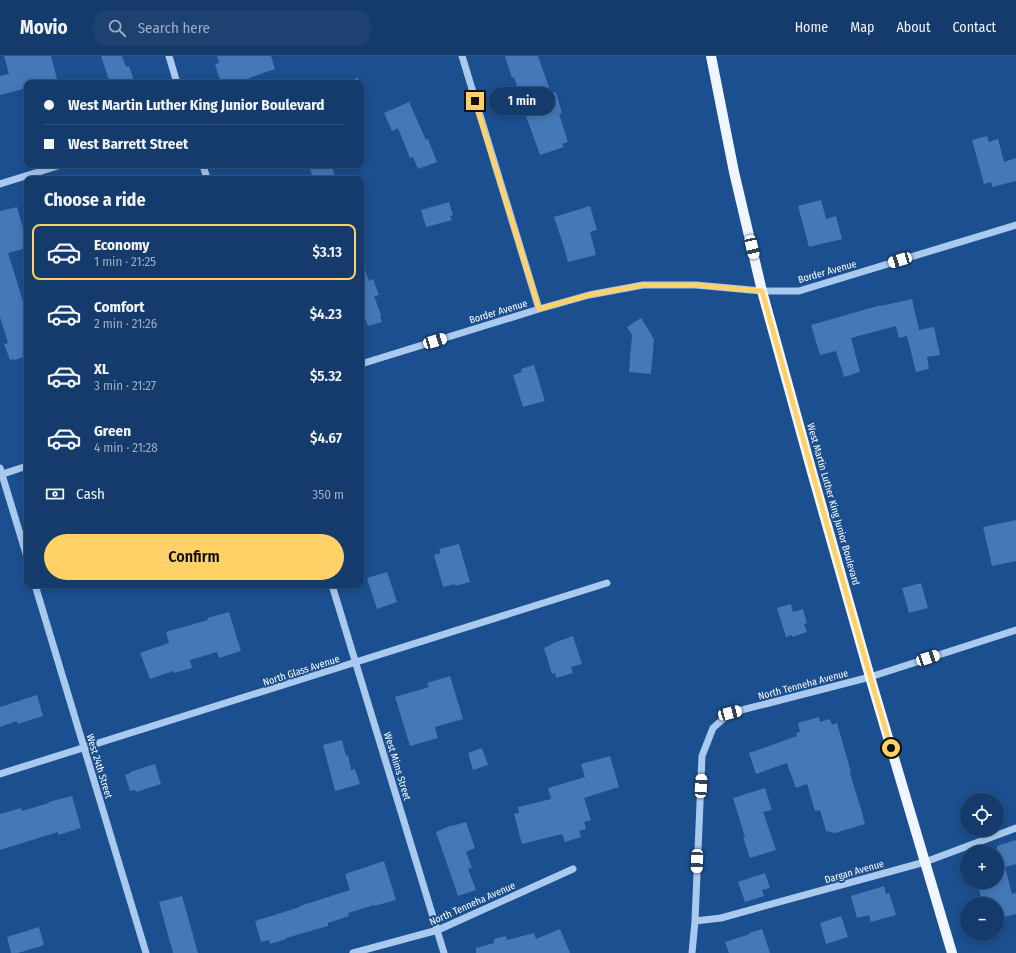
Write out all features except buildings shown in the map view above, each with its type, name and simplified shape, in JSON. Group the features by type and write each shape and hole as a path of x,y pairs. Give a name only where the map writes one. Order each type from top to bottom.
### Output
{"main road":[{"name":"West Martin Luther King Junior Boulevard","path":"711,56 734,172 762,291 870,677 952,953"}],"street":[{"path":"169,56 177,80"},
{"path":"462,56 539,309"},
{"path":"25,176 51,168"},
{"path":"0,184 24,176"},
{"name":"Border Avenue","path":"364,363 589,295 643,285 696,285 762,291 799,291 1016,225"},
{"path":"24,467 1,472 24,547"},
{"name":"North Glass Avenue","path":"0,774 607,583"},
{"name":"West 24th Street","path":"36,588 146,953"},
{"name":"West Mims Street","path":"333,588 444,953"},
{"name":"North Tenneha Avenue","path":"695,921 702,756 714,728 730,713 870,677 1016,630"},
{"name":"Dargan Avenue","path":"695,921 721,918 925,862 1016,828"},
{"name":"North Tenneha Avenue","path":"353,953 438,930 573,869"},
{"path":"692,953 695,921"}],"route":[{"path":"475,101 539,309 589,295 643,285 696,285 762,291 816,487 891,748"}]}
